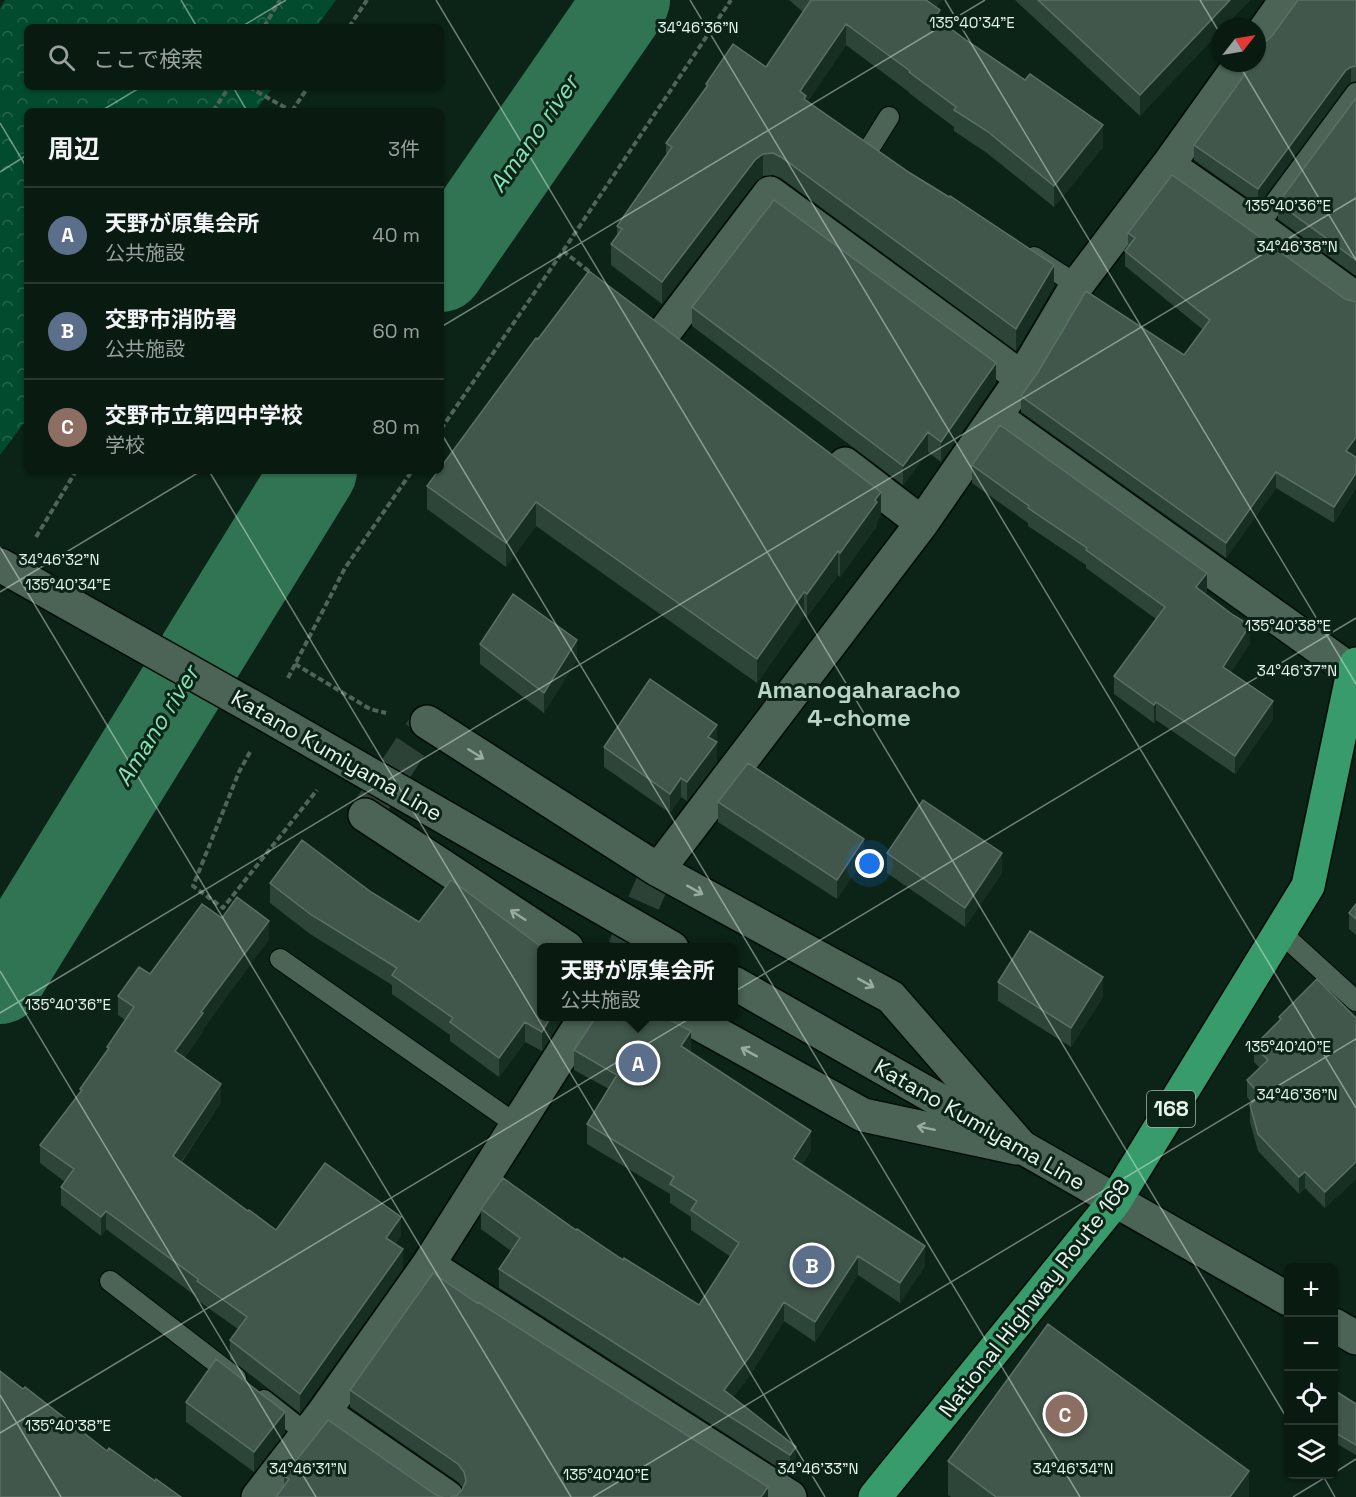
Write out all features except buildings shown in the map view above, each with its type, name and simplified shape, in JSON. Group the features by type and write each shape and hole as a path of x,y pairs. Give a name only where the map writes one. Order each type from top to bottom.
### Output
{"highway":[{"name":"National Highway Route 168","path":"875,1497 1115,1200 1308,886 1355,668"}],"street":[{"path":"1266,28 1286,0"},
{"path":"658,870 922,523 1022,378 1077,285 1235,72"},
{"path":"1168,165 1356,300"},
{"path":"666,330 770,194 1022,378"},
{"path":"996,417 1355,668"},
{"path":"818,444 922,523"},
{"name":"Katano Kumiyama Line","path":"18,575 663,943"},
{"path":"427,722 658,870 891,997 1024,1150"},
{"path":"365,815 559,943"},
{"name":"Katano Kumiyama Line","path":"738,985 1284,1297"},
{"path":"258,1497 315,1423 428,1265 583,1021"},
{"path":"692,1021 863,1115 1024,1150"},
{"path":"428,1265 790,1497"},
{"path":"1338,1327 1356,1338"},
{"path":"315,1423 447,1497"}],"lane":[{"path":"1257,227 1356,93"},
{"path":"869,149 889,117"},
{"path":"852,138 889,162"},
{"path":"1017,246 1077,285"},
{"path":"1280,932 1356,1001"},
{"path":"280,959 517,1125"},
{"path":"110,1281 315,1423"}],"path":[{"path":"266,24 280,0"},
{"path":"351,24 367,0"},
{"path":"444,425 731,0"},
{"path":"215,108 227,90"},
{"path":"254,90 286,108"},
{"path":"293,108 306,90"},
{"path":"562,251 593,275"},
{"path":"18,575 74,474"},
{"path":"370,709 295,664 345,568 410,474"},
{"path":"260,711 239,772 193,886 223,908 319,787 365,815"}],"green space":[{"path":"5,0 336,0 318,24 24,24 24,90 271,90 257,108 24,108 24,423 0,455 0,8"}],"waterway":[{"name":"Amano river","path":"444,265 627,0"},
{"name":"Amano river","path":"0,981 312,474"}],"tunnel":[{"path":"365,815 427,722"},
{"path":"626,943 658,870"}],"place":[{"name":"天野が原集会所","path":"638,1063"},
{"name":"交野市消防署","path":"812,1265"},
{"name":"交野市立第四中学校","path":"1065,1414"}],"district":[{"name":"Amanogaharacho 4-chome","path":"859,704"}]}
